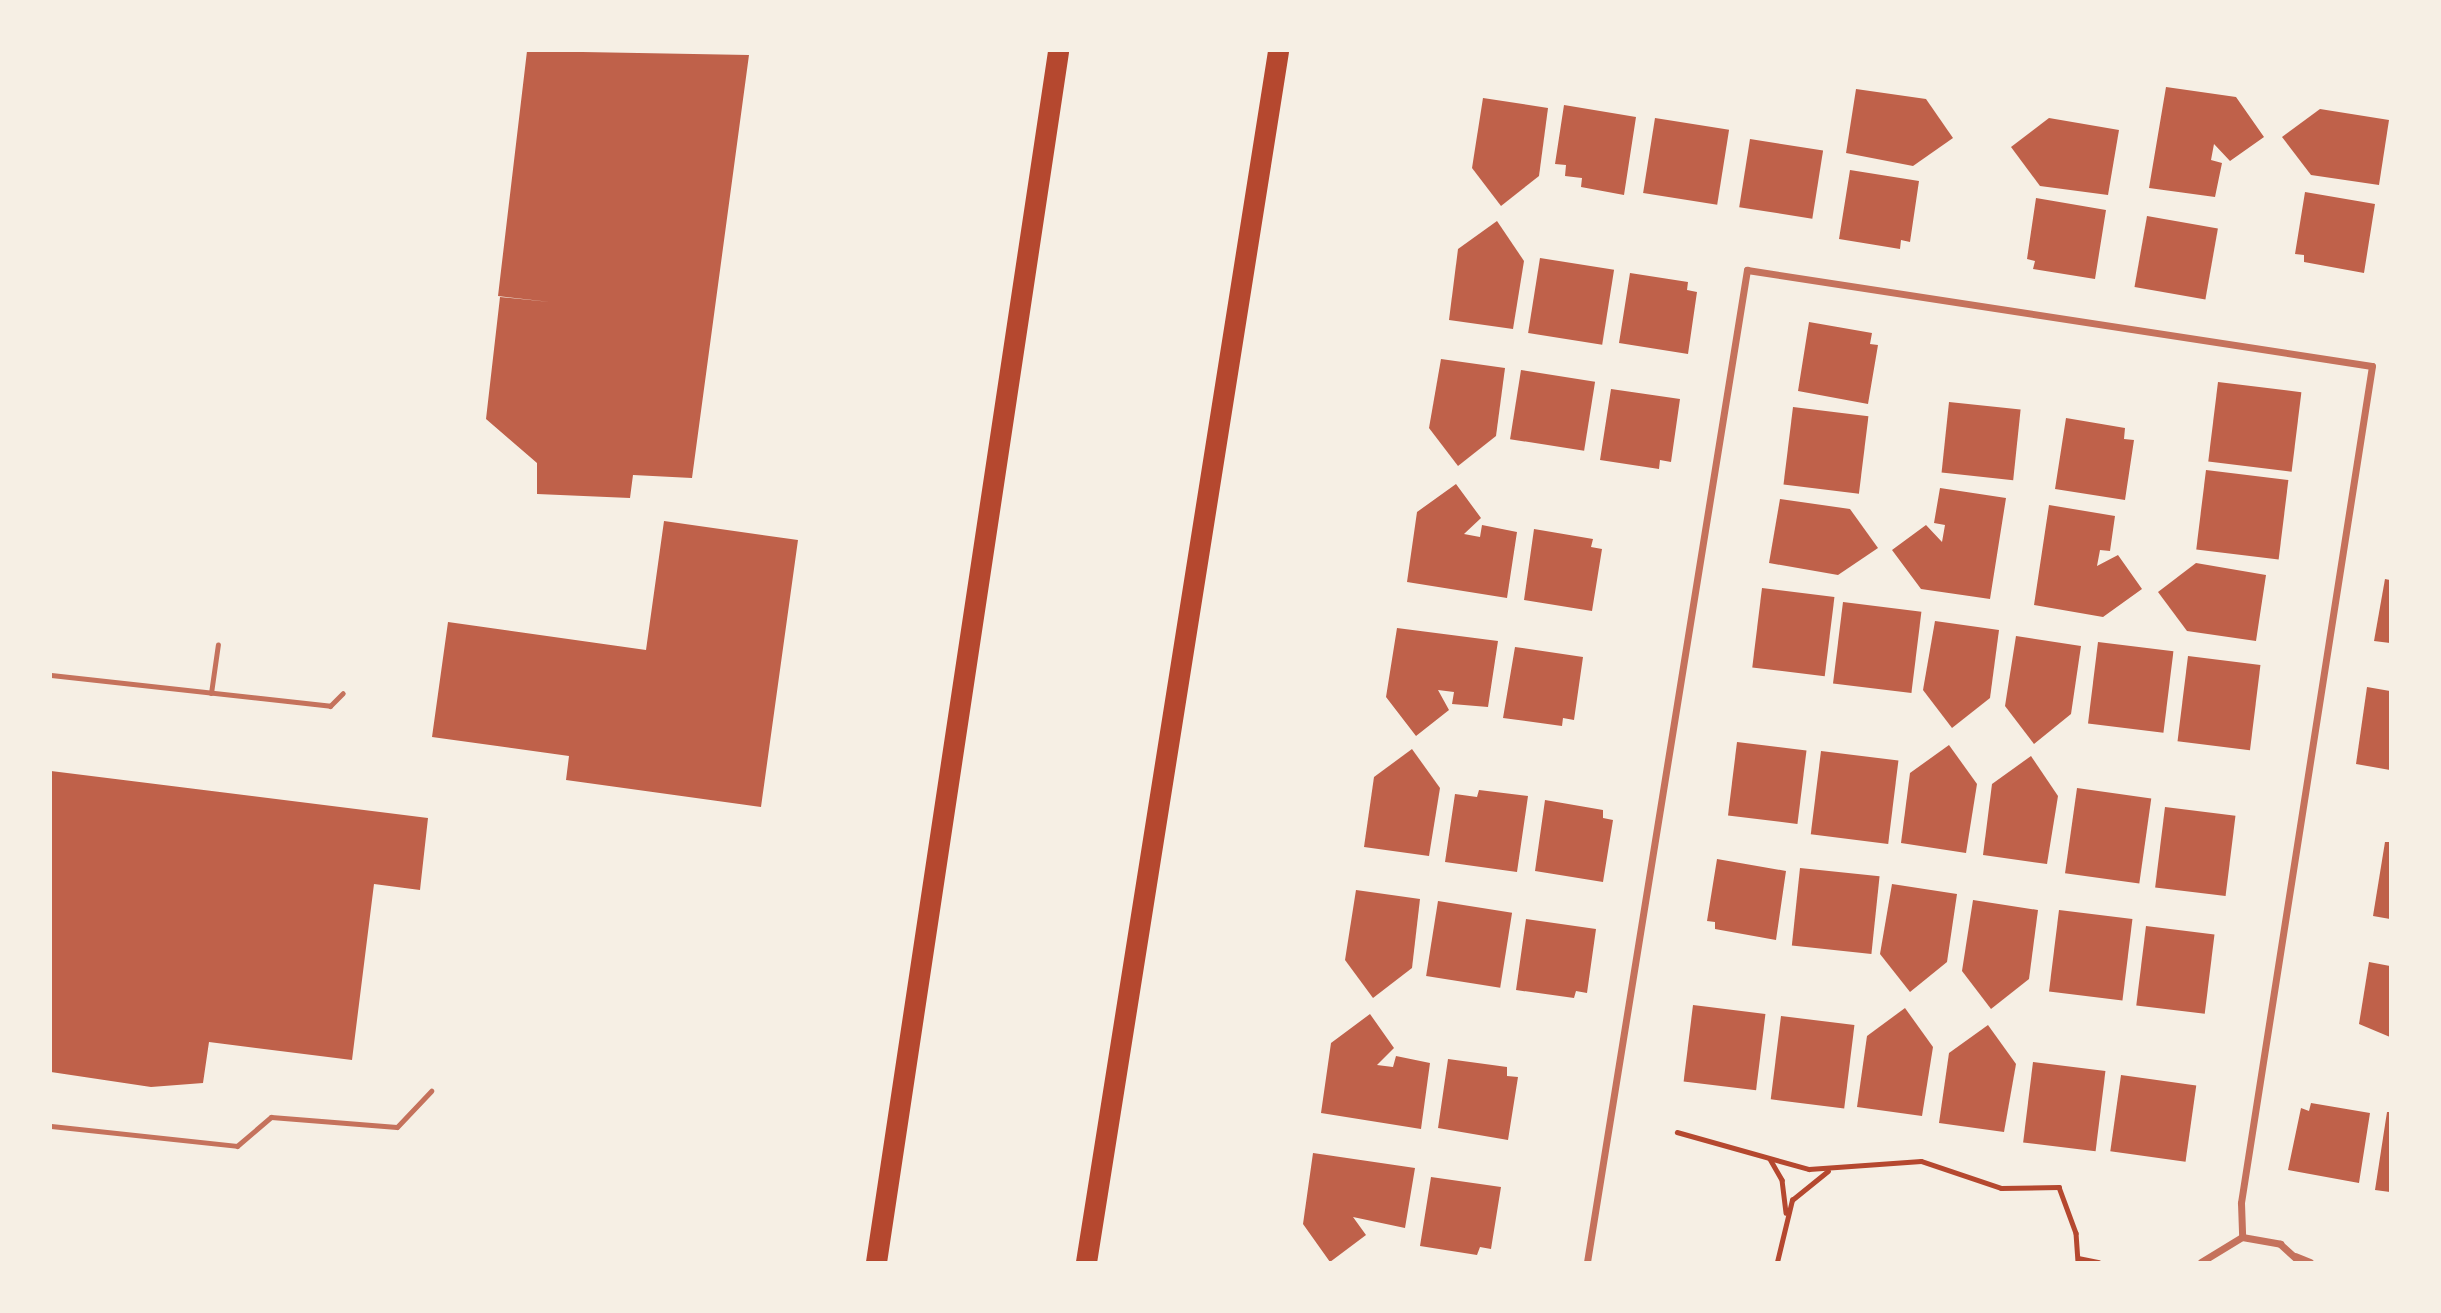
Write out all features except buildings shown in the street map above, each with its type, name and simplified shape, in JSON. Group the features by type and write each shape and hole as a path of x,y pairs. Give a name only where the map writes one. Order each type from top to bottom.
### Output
{"highway":[{"path":"876,1262 1058,51"},
{"path":"1086,1262 1278,51"}],"street":[{"path":"1587,1262 1747,270 2372,366 2241,1203 2242,1237"},
{"path":"2201,1262 2242,1237 2271,1240 2297,1259 2310,1262"}],"lane":[{"path":"211,693 218,644"},
{"path":"51,675 330,706 343,693"},
{"path":"51,1126 237,1146 271,1116 397,1127 432,1091"}],"path":[{"path":"1677,1132 1829,1170 1909,1160 2001,1188 2059,1188 2078,1260 2099,1262"},
{"path":"1769,1157 1782,1180 1786,1214 1777,1262"},
{"path":"1786,1214 1801,1189 1829,1170"}]}
